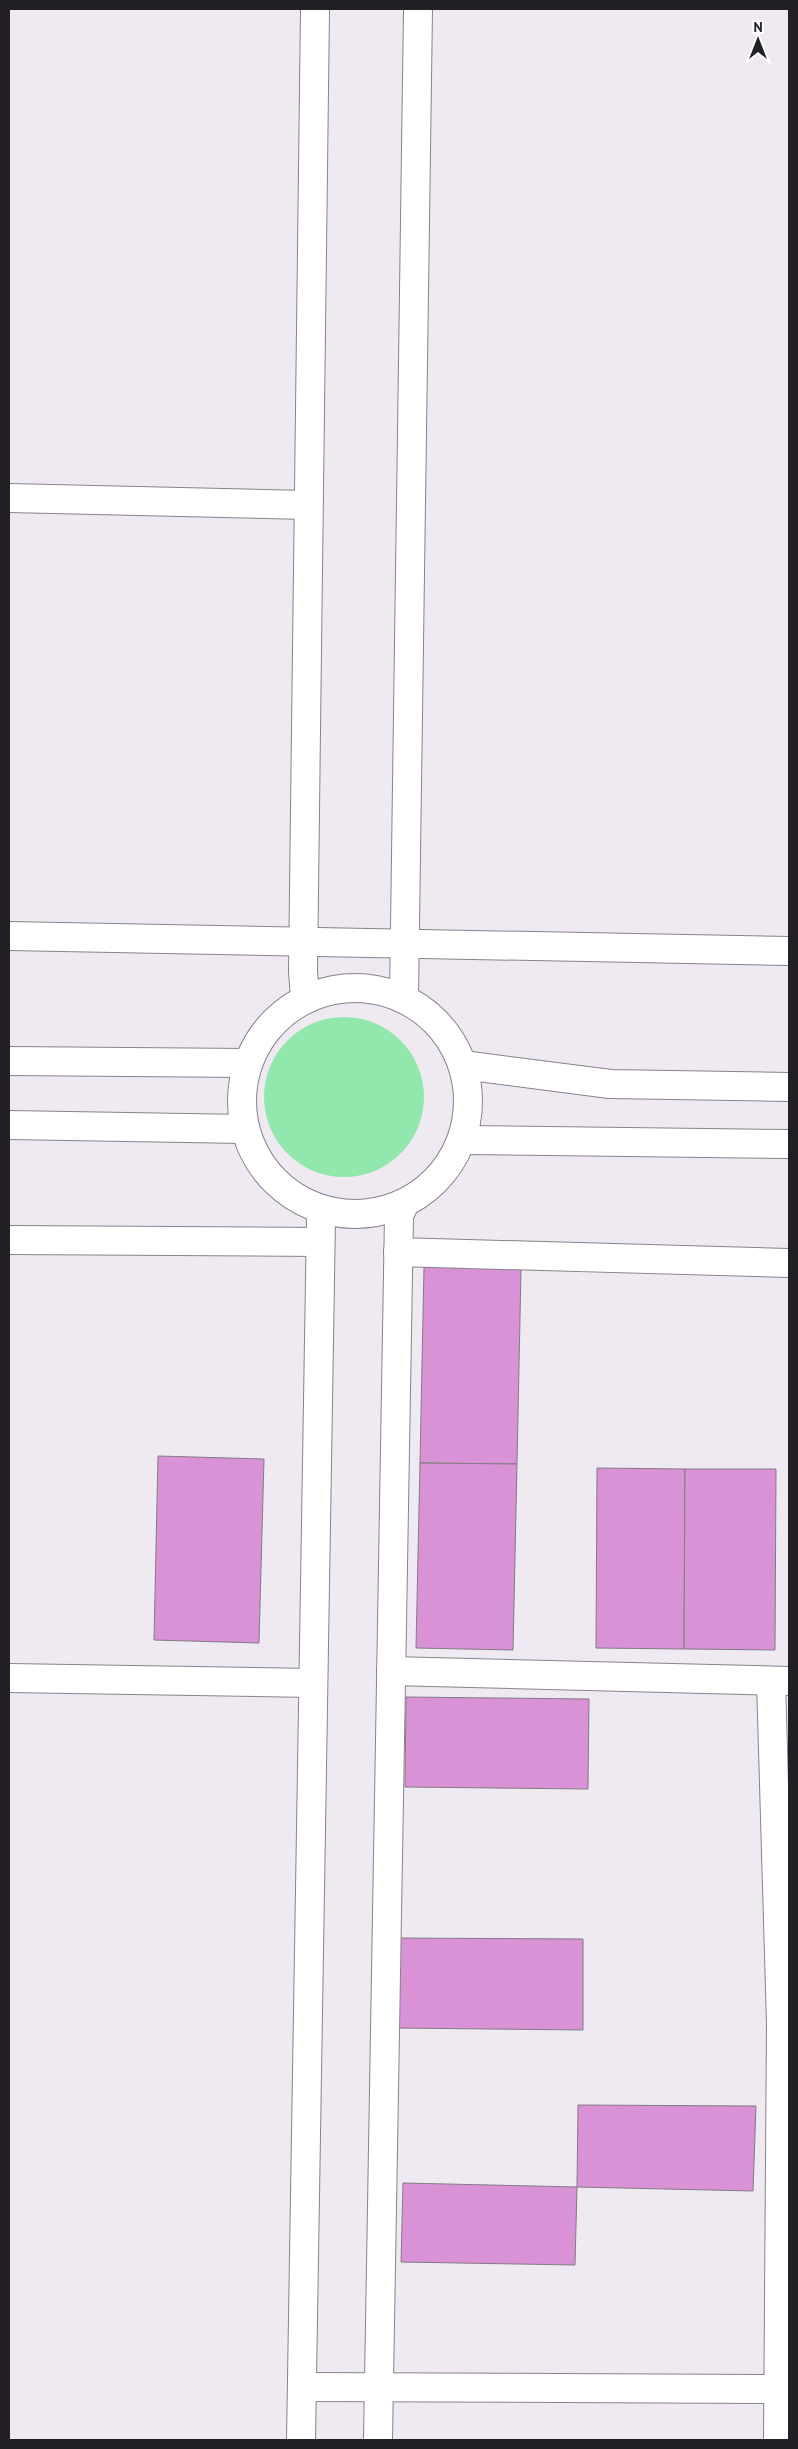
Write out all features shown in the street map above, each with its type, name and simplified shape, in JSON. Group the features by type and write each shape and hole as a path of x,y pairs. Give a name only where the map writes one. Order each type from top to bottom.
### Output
{"street":[{"path":"305,998 303,942 315,9"},
{"path":"404,998 403,942 418,9"},
{"path":"9,498 308,505"},
{"path":"9,936 303,942 403,942 789,951"},
{"path":"338,988 371,988 404,998 430,1014 445,1031 463,1065 470,1102 462,1140 449,1166 429,1187 405,1203 377,1212 348,1214 320,1209 286,1191 260,1164 245,1129 241,1096 248,1063 260,1036 280,1014 305,998 338,988"},
{"path":"9,1061 248,1063"},
{"path":"463,1065 610,1084 789,1087"},
{"path":"9,1125 245,1129"},
{"path":"462,1140 789,1144"},
{"path":"378,2440 398,1252 399,1215 405,1203"},
{"path":"301,2440 320,1209"},
{"path":"9,1240 320,1242"},
{"path":"398,1252 789,1263"},
{"path":"392,1671 780,1681 785,2024 785,2389 778,2440"},
{"path":"9,1678 313,1683"},
{"path":"302,2386 785,2389"}],"green space":[{"path":"344,1017 374,1023 395,1035 406,1046 418,1067 424,1097 418,1127 406,1148 395,1159 374,1171 344,1177 314,1171 293,1159 282,1148 270,1127 264,1097 270,1067 282,1046 293,1035 314,1023"}],"building":[{"path":"424,1267 521,1269 517,1464 420,1463"},
{"path":"158,1456 264,1459 259,1643 154,1640"},
{"path":"420,1463 517,1464 513,1650 416,1648"},
{"path":"597,1468 685,1469 684,1649 596,1648"},
{"path":"685,1469 776,1469 775,1650 684,1649"},
{"path":"406,1697 589,1699 588,1789 405,1787"},
{"path":"396,1938 583,1939 583,2030 395,2028"},
{"path":"578,2105 756,2106 753,2191 577,2187"},
{"path":"403,2183 577,2187 575,2265 401,2262"}]}
